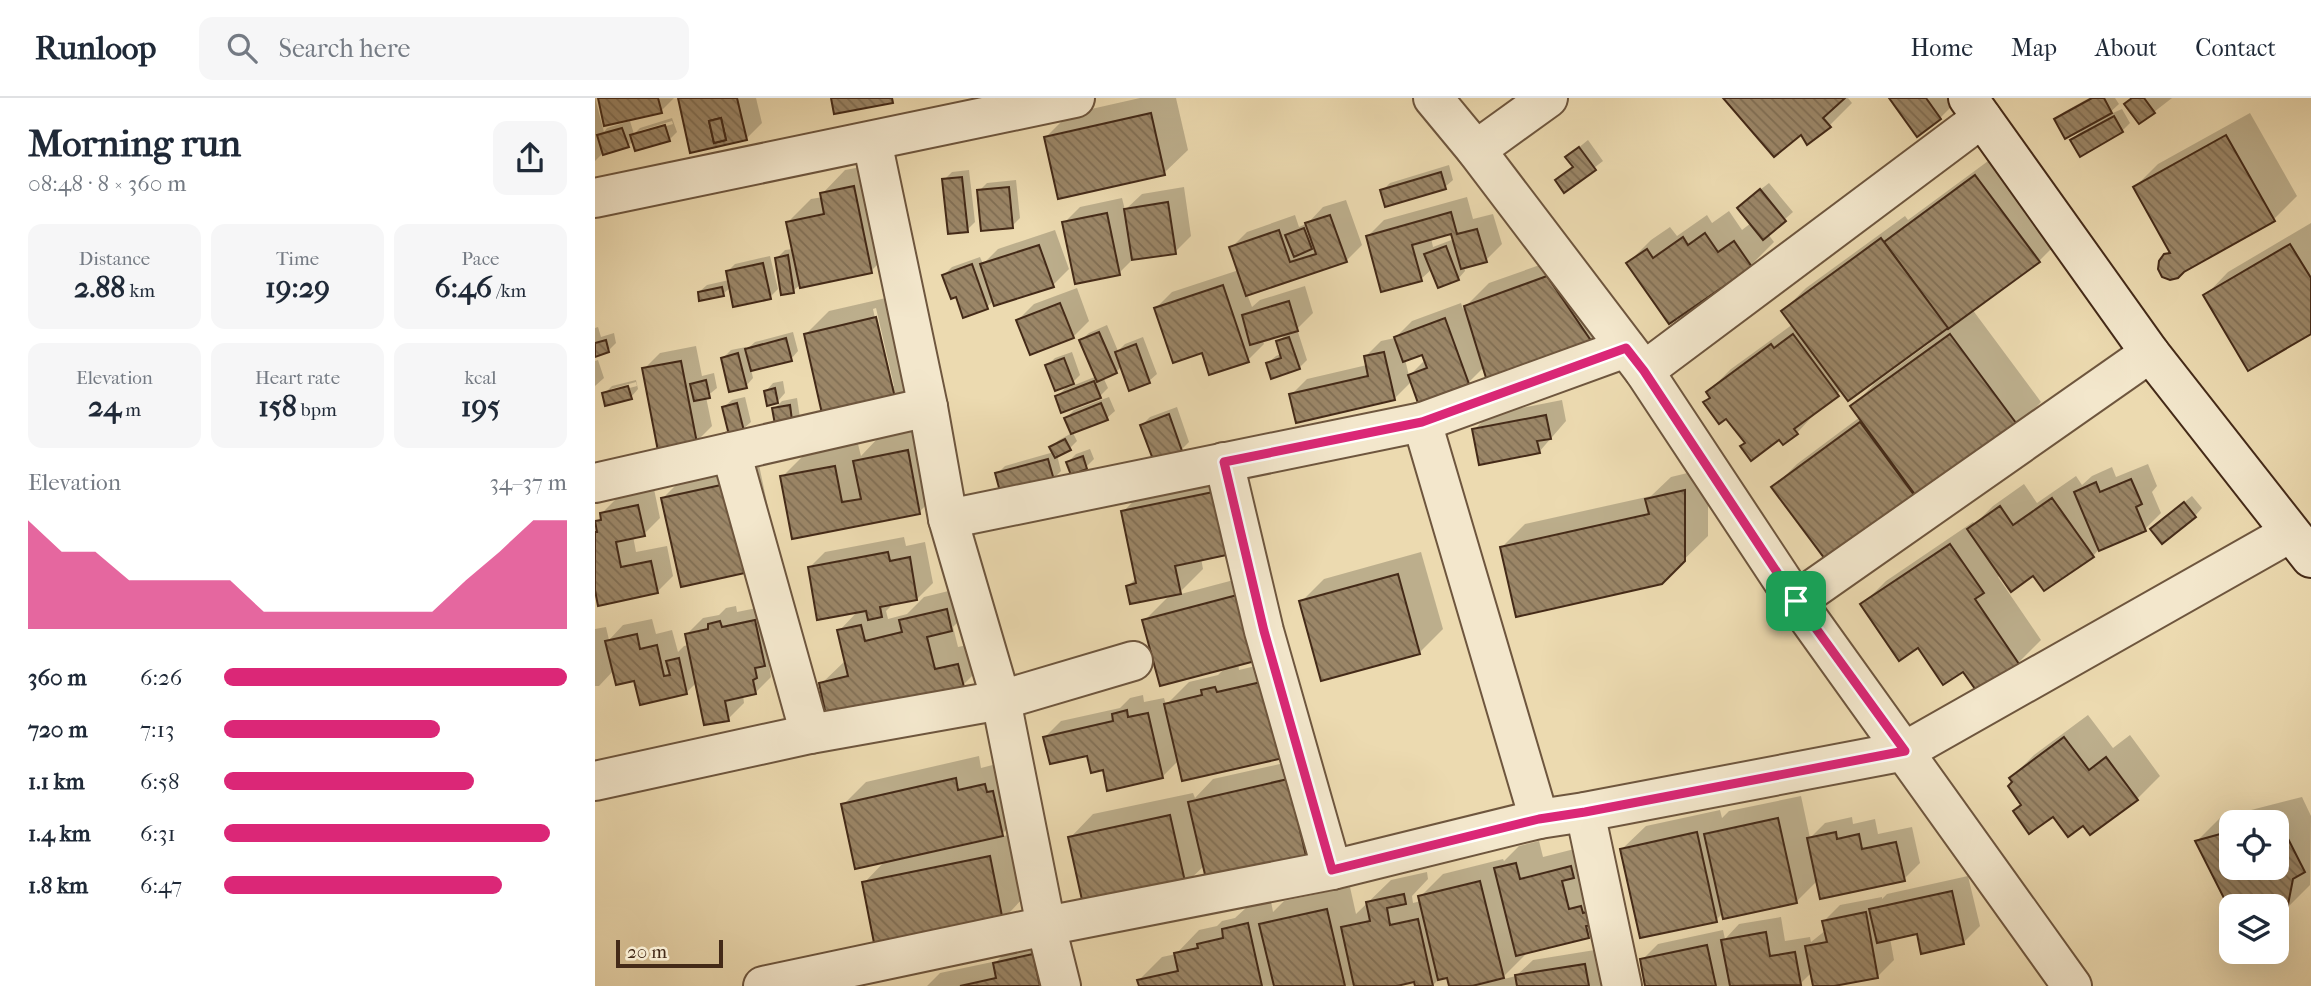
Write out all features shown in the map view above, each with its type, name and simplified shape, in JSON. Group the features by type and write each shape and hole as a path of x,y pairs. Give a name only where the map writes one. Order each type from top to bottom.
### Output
{"street":[{"path":"595,198 1075,98"},
{"path":"1433,98 1476,150 1635,359 1796,601 2072,986"},
{"path":"1476,150 1548,98"},
{"path":"763,986 1046,926 1332,870 1539,819 1905,751 2301,546 2150,354 1975,108 1635,359 1422,422 948,519"},
{"path":"872,141 928,407 948,519 1001,700 1046,926 1061,986"},
{"path":"1796,601 2150,354"},
{"path":"595,483 928,407"},
{"path":"1422,422 1539,819"},
{"path":"731,452 810,734"},
{"path":"1224,462 1264,631 1332,870"},
{"path":"595,781 810,734 1001,700 1133,661"},
{"path":"1585,812 1622,986"}],"building":[{"path":"598,98 658,98 662,113 604,126"},
{"path":"678,98 737,98 747,140 690,153","holes":["721,118 726,140 714,143 709,121"]},
{"path":"831,98 892,98 893,103 834,114"},
{"path":"1723,98 1845,98 1823,118 1831,127 1807,145 1801,135 1774,157"},
{"path":"1889,98 1926,98 1941,119 1917,137"},
{"path":"2092,98 2104,98 2112,113 2065,139 2054,119"},
{"path":"2132,98 2144,98 2155,113 2139,124 2124,104"},
{"path":"1151,113 1165,175 1058,199 1044,137"},
{"path":"2114,116 2123,132 2080,157 2070,140"},
{"path":"721,118 726,140 714,143 709,121"},
{"path":"665,125 670,141 635,151 630,135"},
{"path":"622,128 629,147 603,155 597,135"},
{"path":"2226,135 2275,221 2184,272 2178,278 2170,280 2162,277 2158,269 2159,261 2164,254 2170,253 2133,187"},
{"path":"1579,147 1596,170 1564,193 1555,180 1573,167 1565,157"},
{"path":"1441,172 1446,189 1385,207 1380,190"},
{"path":"1975,175 2040,262 1948,329 1884,242"},
{"path":"962,177 968,232 948,234 942,179"},
{"path":"854,186 872,273 800,288 786,222 824,214 820,193"},
{"path":"1009,187 1013,228 981,231 977,190"},
{"path":"1760,189 1786,221 1763,240 1737,208"},
{"path":"1168,202 1176,254 1132,260 1124,209"},
{"path":"1451,212 1457,234 1477,229 1487,262 1461,269 1451,234 1412,245 1422,281 1381,292 1366,236"},
{"path":"1107,213 1120,275 1075,284 1062,222"},
{"path":"1330,215 1347,262 1246,296 1229,247 1279,230 1290,262 1316,254 1305,223"},
{"path":"1304,228 1312,249 1294,257 1285,235"},
{"path":"1705,233 1718,252 1734,241 1752,267 1669,324 1626,263 1647,249 1653,258 1683,237 1688,245"},
{"path":"1881,238 1948,328 1848,401 1781,311"},
{"path":"2290,244 2311,278 2311,334 2248,371 2203,295"},
{"path":"1039,245 1054,287 994,306 980,264"},
{"path":"1446,246 1459,280 1438,288 1424,254"},
{"path":"788,255 794,293 781,295 775,258"},
{"path":"763,263 771,299 733,307 726,271"},
{"path":"972,264 988,309 963,318 956,297 951,299 942,275"},
{"path":"1547,276 1598,351 1487,381 1464,306"},
{"path":"1223,285 1249,362 1209,375 1202,353 1173,363 1154,308"},
{"path":"722,287 724,296 699,301 698,292"},
{"path":"1289,301 1298,331 1250,345 1242,315"},
{"path":"1060,303 1074,338 1030,355 1016,320"},
{"path":"876,317 896,402 823,418 804,334"},
{"path":"1445,318 1469,384 1418,403 1408,375 1427,368 1422,355 1403,362 1394,337"},
{"path":"1099,332 1117,373 1097,382 1079,340"},
{"path":"1793,334 1839,396 1794,429 1798,434 1783,445 1779,440 1751,461 1740,446 1745,443 1726,419 1719,424 1703,402 1710,398 1706,392 1771,344 1774,348"},
{"path":"1950,334 2019,427 1919,500 1850,406"},
{"path":"1289,337 1300,369 1271,379 1266,363 1281,358 1276,341"},
{"path":"786,338 792,361 751,371 745,349"},
{"path":"606,340 609,352 595,357 595,343"},
{"path":"1136,344 1150,383 1129,391 1115,352"},
{"path":"1384,352 1395,400 1296,423 1289,394 1368,376 1364,356"},
{"path":"738,353 747,388 729,392 721,358"},
{"path":"1064,358 1074,384 1055,391 1045,365"},
{"path":"681,361 697,443 658,451 642,368"},
{"path":"706,380 710,398 694,401 690,384"},
{"path":"1094,381 1101,398 1061,413 1055,396"},
{"path":"628,386 632,399 605,406 602,393"},
{"path":"775,388 778,403 767,406 764,391"},
{"path":"737,403 744,431 729,435 722,407"},
{"path":"1101,403 1108,420 1071,434 1064,418"},
{"path":"790,405 793,428 776,430 772,408"},
{"path":"1169,414 1182,451 1154,462 1140,425"},
{"path":"1546,415 1551,439 1537,441 1540,453 1479,465 1472,429"},
{"path":"1860,422 1917,499 1828,563 1771,487"},
{"path":"1065,439 1071,450 1055,458 1049,447"},
{"path":"908,450 920,514 792,539 780,476 835,466 842,502 861,499 853,461"},
{"path":"1083,456 1087,469 1071,475 1066,462"},
{"path":"1048,459 1054,480 1001,495 995,473"},
{"path":"2131,479 2142,504 2136,507 2146,531 2099,551 2074,492 2096,482 2100,492"},
{"path":"735,482 754,571 681,587 661,498"},
{"path":"1223,490 1236,553 1175,566 1181,594 1130,604 1126,586 1136,583 1121,511"},
{"path":"1685,490 1685,561 1662,584 1516,617 1500,547 1649,514 1645,499"},
{"path":"2052,498 2094,557 2044,591 2033,576 2011,592 1967,529 2000,506 2013,525"},
{"path":"2184,502 2196,517 2162,544 2150,529"},
{"path":"638,505 645,536 616,542 621,567 651,561 658,593 598,606 595,590 595,521 601,520 600,513"},
{"path":"1950,544 1984,593 1975,599 2019,664 1978,693 1963,672 1943,685 1918,648 1899,661 1860,604"},
{"path":"888,552 890,561 910,557 917,600 880,607 882,617 868,620 866,611 817,620 808,567"},
{"path":"1398,574 1420,654 1321,681 1299,601"},
{"path":"1241,594 1259,660 1160,686 1142,620"},
{"path":"947,609 952,631 927,637 935,669 958,664 964,687 827,720 819,683 848,676 837,630 861,625 865,641 902,632 899,620"},
{"path":"755,620 765,666 755,668 757,678 753,680 756,694 725,701 729,721 704,725 685,634 708,629 708,624 720,621 722,627"},
{"path":"637,634 640,649 657,645 664,676 670,675 666,661 679,658 687,694 640,705 634,681 616,685 605,641"},
{"path":"1270,680 1288,757 1182,781 1164,704 1202,695 1201,690 1215,687 1217,692"},
{"path":"1127,710 1128,717 1148,713 1163,778 1107,791 1103,770 1091,773 1087,756 1050,764 1043,737 1113,721 1112,714"},
{"path":"2064,737 2089,770 2106,757 2138,800 2090,835 2083,826 2068,837 2053,817 2029,834 2013,811 2021,805 2008,786 2012,782 2009,778"},
{"path":"956,778 958,790 985,784 987,792 993,791 1003,836 855,869 841,804"},
{"path":"1288,779 1307,860 1207,883 1188,802"},
{"path":"1170,815 1186,886 1084,909 1068,837"},
{"path":"1778,818 1797,903 1723,919 1704,834"},
{"path":"1697,832 1717,922 1640,938 1620,849"},
{"path":"1836,832 1837,839 1859,834 1862,849 1896,842 1905,881 1820,899 1807,838"},
{"path":"2219,834 2219,880 2289,880 2289,841 2305,872 2293,879 2289,900 2289,894 2222,894 2195,841"},
{"path":"990,856 1003,921 876,953 862,882"},
{"path":"1516,863 1520,879 1571,866 1574,878 1562,881 1569,909 1581,906 1583,913 1591,911 1594,925 1586,926 1589,938 1516,956 1494,868"},
{"path":"1480,881 1504,978 1472,986 1449,986 1447,978 1438,980 1418,896"},
{"path":"1952,891 1964,944 1921,954 1917,934 1877,943 1869,909"},
{"path":"1404,894 1406,904 1387,908 1390,925 1418,919 1433,986 1415,986 1414,982 1397,986 1354,986 1341,927 1370,921 1366,902"},
{"path":"1327,909 1345,986 1274,986 1259,924"},
{"path":"1866,912 1878,978 1834,986 1813,986 1805,946 1827,942 1822,921"},
{"path":"1248,923 1262,986 1139,986 1137,980 1178,971 1174,953 1198,948 1197,944 1223,938 1222,929"},
{"path":"1766,932 1770,956 1795,952 1801,985 1730,986 1721,940"},
{"path":"1707,945 1716,986 1645,986 1640,959"},
{"path":"1033,954 1040,986 960,986 996,978 993,963"},
{"path":"1585,964 1589,986 1517,986 1515,975"}],"route":[{"path":"1626,348 1644,371 1796,601 1905,751 1539,819 1332,870 1264,631 1224,462 1422,422 1626,348"}]}
